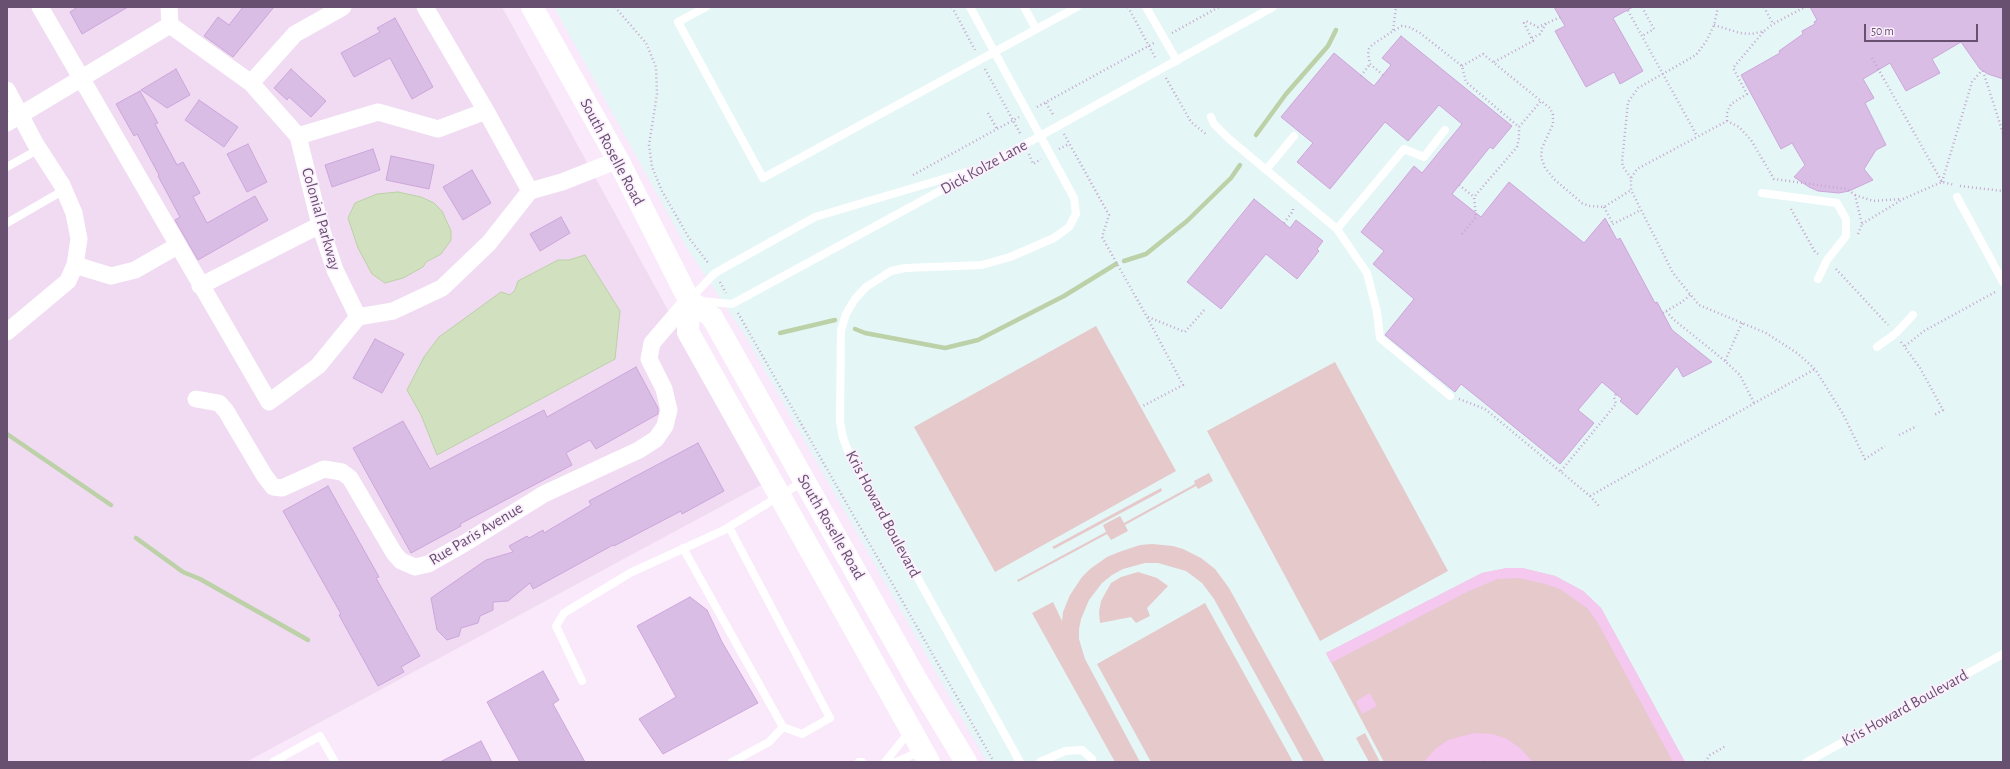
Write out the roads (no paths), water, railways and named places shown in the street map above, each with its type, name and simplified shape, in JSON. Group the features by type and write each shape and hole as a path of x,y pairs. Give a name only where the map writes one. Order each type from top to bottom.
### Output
{"main road":[{"name":"South Roselle Road","path":"532,7 618,160 689,300 712,317 916,679 966,762"},
{"name":"South Roselle Road","path":"689,300 688,332 910,731 926,756"}],"street":[{"path":"40,7 268,402 318,366 358,317 393,310 442,288 489,243 530,191 562,182 618,160"},
{"path":"14,119 170,25 169,7"},
{"path":"251,83 295,34 343,7"},
{"path":"425,7 486,111 530,191"},
{"name":"Colonial Parkway","path":"170,25 251,83 298,136 320,225 335,270 358,317"},
{"path":"7,90 14,119 39,149 64,190 74,213 79,239 75,265 68,281 7,332"},
{"path":"298,136 378,112 438,129 486,111"},
{"path":"200,286 320,225"},
{"path":"75,265 112,276 135,270 177,246"},
{"name":"Rue Paris Avenue","path":"196,399 219,403 226,411 264,475 273,487 282,488 324,469 342,472 350,478 394,553 402,561 415,567 428,564 544,494 639,450 656,439 665,426 669,410 664,389 649,359 652,343 689,300"}],"lane":[{"path":"706,7 678,22 763,178 1077,7"},
{"name":"Kris Howard Boulevard","path":"970,7 1049,148 1074,198 1076,214 1069,227 1036,247 1010,257 982,265 906,268 892,271 866,287 855,299 846,314 841,330 840,422 843,438 850,456 1020,762"},
{"path":"1024,7 1036,29"},
{"path":"1146,7 1177,61"},
{"name":"Dick Kolze Lane","path":"689,300 732,304 984,168 1273,7"},
{"path":"1211,117 1214,124 1228,138 1337,229 1367,273 1377,312 1380,338 1450,396"},
{"path":"1337,229 1404,149 1424,157 1445,130"},
{"path":"1266,170 1294,136"},
{"path":"7,167 39,149"},
{"path":"689,300 715,273 815,217 984,168"},
{"path":"7,223 64,190"},
{"path":"1762,193 1837,203 1846,219 1846,236 1827,260 1818,279"},
{"path":"1957,197 2003,282"},
{"path":"1877,347 1895,334 1913,316"},
{"path":"582,680 556,626 564,613 630,573 729,527 805,480"},
{"path":"683,548 782,727 802,734 830,718 729,527"},
{"name":"Kris Howard Boulevard","path":"1807,762 2003,654"},
{"path":"732,762 769,742 782,727"},
{"path":"886,762 910,731"},
{"path":"273,762 320,736 334,762"},
{"path":"1040,762 1065,751 1082,750 1092,759"},
{"path":"886,762 896,762 926,756"}],"waterway":[{"path":"1256,135 1286,94 1328,46 1336,30"},
{"path":"1124,261 1146,254 1187,221 1231,178 1240,165"},
{"path":"855,329 865,333 945,348 978,340 1064,296 1116,264"},
{"path":"780,333 835,320"},
{"path":"7,434 111,505"},
{"path":"136,538 183,572 200,579 308,640"}]}
